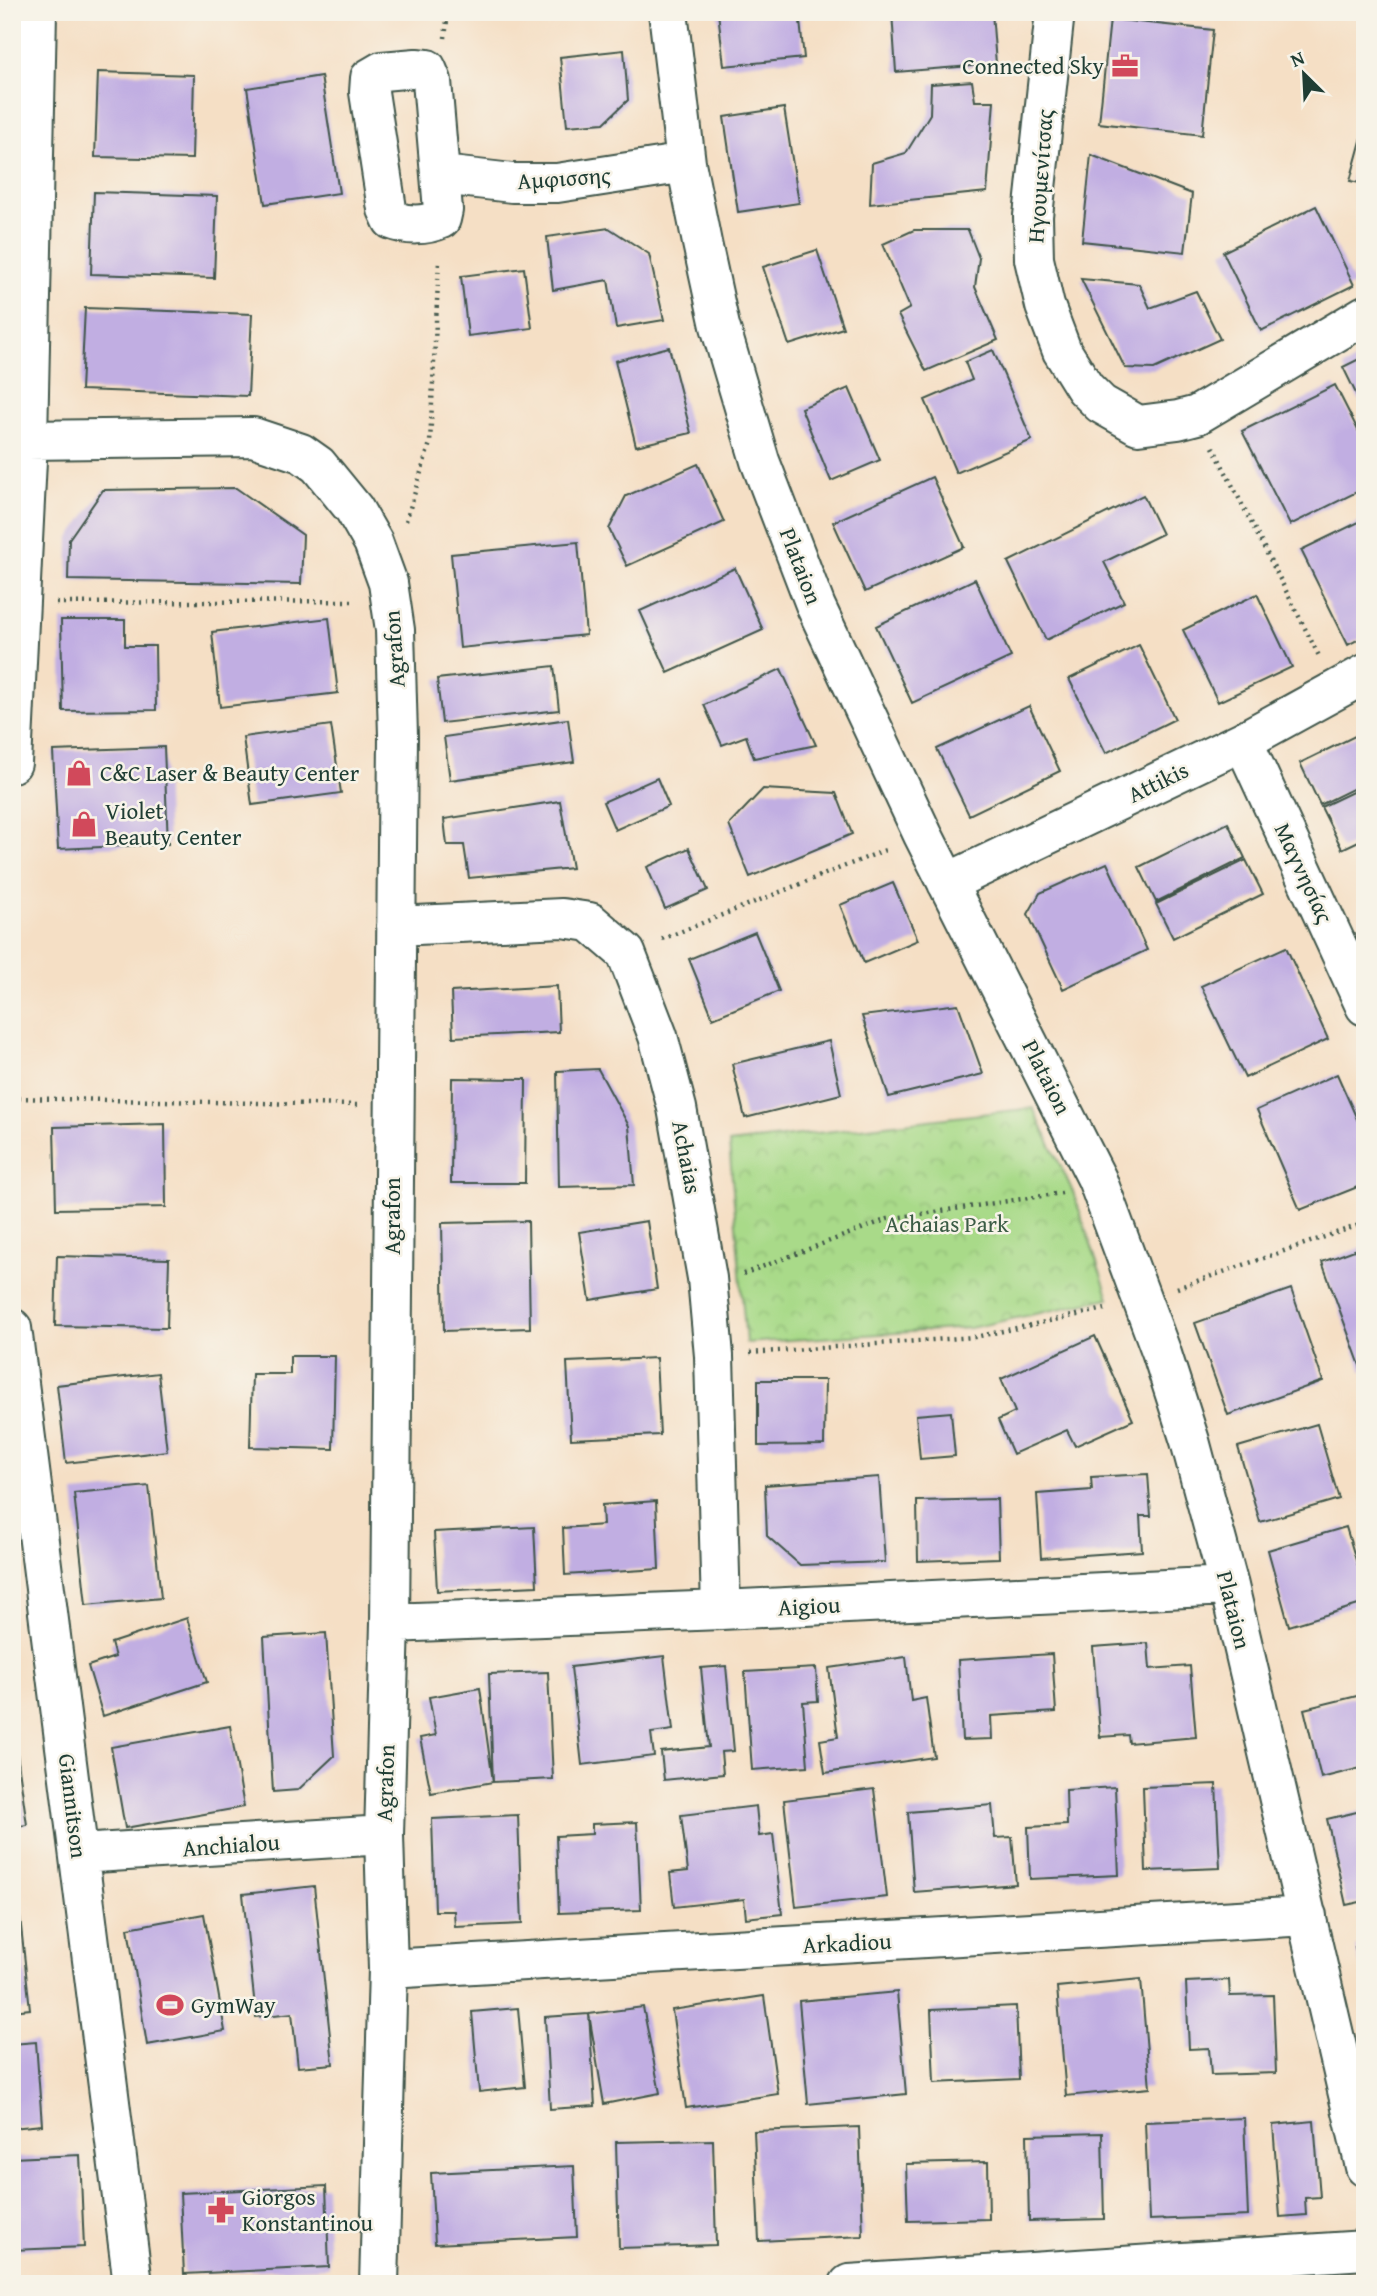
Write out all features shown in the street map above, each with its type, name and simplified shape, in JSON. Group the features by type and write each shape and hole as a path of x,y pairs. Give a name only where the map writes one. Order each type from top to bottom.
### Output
{"street":[{"path":"12,763 28,440 37,12"},
{"name":"Plataion","path":"668,12 686,163 720,326 761,461 816,607 923,835 1097,1179 1161,1351 1190,1441 1229,1586 1365,2166"},
{"name":"Ηγουμενίτσας","path":"1055,12 1033,216 1034,259 1045,306 1062,351 1085,388 1101,404 1138,425 1197,415 1365,315"},
{"path":"427,69 432,81 442,175 441,219 431,224 402,225 392,220 387,209 369,92 370,78 382,71 427,69"},
{"name":"Αμφισσης","path":"442,175 512,183 557,183 686,163"},
{"name":"Agrafon","path":"28,440 253,437 301,453 318,466 354,509 373,542 389,592 395,629 398,736 390,1623 384,1835 388,1969 379,2284"},
{"name":"Attikis","path":"947,883 1243,741 1350,682"},
{"name":"Μαγνησίας","path":"1243,741 1365,1006"},
{"name":"Achaias","path":"396,926 562,918 590,922 626,953 658,1036 677,1108 707,1278 714,1356 721,1610"},
{"name":"Giannitson","path":"12,1328 133,2284"},
{"name":"Aigiou","path":"390,1623 1229,1586"},
{"name":"Anchialou","path":"79,1854 384,1835"},
{"name":"Arkadiou","path":"388,1969 1307,1916"},
{"path":"866,2283 1365,2250"}],"path":[{"path":"20,603 389,592 430,443 441,219"},
{"path":"1197,415 1350,682"},
{"path":"626,953 923,835"},
{"path":"12,1098 393,1106"},
{"path":"707,1278 741,1274 888,1219 1073,1192 1097,1179"},
{"path":"714,1356 975,1337 1142,1300 1365,1223"}],"green space":[{"name":"Achaias Park","path":"1033,1108 1073,1192 1109,1298 970,1328 746,1343 729,1143"}],"building":[{"path":"718,12 799,12 804,58 724,66"},
{"path":"892,12 992,12 996,64 896,72"},
{"path":"1110,19 1213,30 1202,135 1099,123"},
{"path":"624,50 628,100 604,123 567,126 560,57"},
{"path":"98,72 194,75 192,159 95,157"},
{"path":"321,76 339,193 265,204 247,88"},
{"path":"972,81 975,101 994,101 987,192 870,204 872,163 906,153 930,114 931,84"},
{"path":"784,108 799,203 738,212 724,117"},
{"path":"1365,130 1365,184 1350,181"},
{"path":"1091,155 1192,194 1185,252 1082,241"},
{"path":"94,192 217,196 214,278 91,274"},
{"path":"1316,206 1354,285 1261,331 1223,252"},
{"path":"609,228 649,254 664,320 616,328 608,280 553,290 547,237"},
{"path":"914,230 968,230 979,258 975,287 998,340 926,371 898,315 910,308 883,244"},
{"path":"817,250 843,328 789,345 763,267"},
{"path":"524,268 532,328 468,336 461,276"},
{"path":"1081,279 1139,284 1150,308 1196,291 1220,339 1154,369 1125,368"},
{"path":"85,308 252,314 248,396 81,390"},
{"path":"669,347 691,433 636,446 615,361"},
{"path":"993,350 1032,440 956,473 925,400 972,380 965,362"},
{"path":"1365,356 1365,412 1343,367"},
{"path":"1335,385 1365,444 1365,488 1290,525 1242,431"},
{"path":"849,388 880,460 831,481 801,408"},
{"path":"698,464 724,522 627,566 609,529 626,496"},
{"path":"932,477 964,547 865,592 833,522"},
{"path":"236,488 303,535 301,584 68,580 69,539 103,490"},
{"path":"1143,495 1162,534 1104,562 1124,602 1046,640 1008,562"},
{"path":"1365,519 1365,636 1348,645 1301,550"},
{"path":"578,542 586,635 460,648 451,554"},
{"path":"735,568 763,630 668,673 640,611"},
{"path":"975,579 1011,657 912,703 876,626"},
{"path":"1257,594 1292,667 1218,702 1183,630"},
{"path":"329,618 338,693 220,707 212,632"},
{"path":"61,620 125,620 125,646 155,646 156,710 63,711"},
{"path":"1139,645 1175,719 1106,753 1069,679"},
{"path":"554,666 559,710 442,723 437,679"},
{"path":"781,669 816,745 754,758 746,736 722,745 704,705"},
{"path":"1029,706 1060,771 969,815 937,749"},
{"path":"568,719 574,762 450,780 444,737"},
{"path":"331,725 341,793 252,805 243,737"},
{"path":"1365,731 1365,783 1320,805 1300,763"},
{"path":"164,747 168,844 58,849 53,751"},
{"path":"657,778 669,806 615,830 603,802"},
{"path":"1365,786 1365,838 1342,849 1321,807"},
{"path":"763,789 836,793 852,834 750,877 729,825"},
{"path":"560,801 572,868 469,878 464,845 447,845 444,819"},
{"path":"1228,823 1245,858 1156,902 1139,867"},
{"path":"689,848 708,890 665,909 647,867"},
{"path":"1246,860 1263,894 1173,938 1156,904"},
{"path":"1107,863 1147,950 1063,989 1028,914 1040,893"},
{"path":"893,883 918,940 864,963 840,905"},
{"path":"755,932 779,991 713,1018 689,959"},
{"path":"1286,947 1328,1039 1245,1078 1201,986"},
{"path":"557,986 559,1032 453,1037 451,992"},
{"path":"958,1004 983,1074 889,1097 862,1016"},
{"path":"829,1041 841,1094 745,1118 732,1064"},
{"path":"598,1069 629,1126 634,1185 559,1187 557,1071"},
{"path":"1337,1074 1365,1137 1365,1184 1300,1210 1257,1110"},
{"path":"452,1078 526,1079 525,1183 451,1183"},
{"path":"165,1124 166,1207 56,1209 54,1127"},
{"path":"528,1221 530,1328 444,1331 442,1223"},
{"path":"647,1221 657,1289 590,1300 579,1232"},
{"path":"1365,1246 1365,1370 1362,1371 1322,1262"},
{"path":"57,1256 169,1259 167,1328 55,1326"},
{"path":"1291,1289 1323,1381 1228,1415 1195,1323"},
{"path":"1095,1336 1133,1420 1075,1446 1067,1430 1013,1454 998,1420 1015,1412 1001,1379"},
{"path":"290,1356 335,1356 333,1449 250,1447 252,1374 290,1374"},
{"path":"656,1358 660,1435 571,1439 567,1362"},
{"path":"158,1373 167,1451 66,1463 57,1385"},
{"path":"758,1380 825,1380 824,1445 758,1446"},
{"path":"951,1412 955,1456 920,1459 916,1415"},
{"path":"1317,1424 1339,1499 1260,1522 1238,1447"},
{"path":"1148,1474 1151,1516 1140,1516 1142,1551 1041,1558 1037,1494 1092,1490 1091,1477"},
{"path":"879,1477 885,1562 800,1565 767,1536 765,1485"},
{"path":"149,1486 161,1598 86,1605 74,1493"},
{"path":"997,1499 999,1558 918,1561 917,1501"},
{"path":"656,1501 659,1569 565,1575 563,1528 603,1525 602,1505"},
{"path":"534,1527 537,1586 437,1591 434,1532"},
{"path":"1346,1527 1365,1590 1365,1603 1289,1626 1268,1550"},
{"path":"187,1618 207,1682 103,1716 88,1666 115,1657 111,1643"},
{"path":"326,1633 334,1756 298,1790 273,1792 264,1637"},
{"path":"1148,1643 1150,1669 1190,1666 1196,1737 1129,1743 1128,1735 1100,1737 1093,1647"},
{"path":"1052,1654 1056,1712 991,1716 992,1739 962,1740 958,1660"},
{"path":"664,1656 673,1730 651,1733 654,1756 582,1765 571,1667"},
{"path":"906,1657 911,1701 926,1698 934,1757 825,1773 820,1740 838,1737 829,1668"},
{"path":"726,1666 734,1751 721,1752 723,1774 664,1780 661,1752 709,1747 701,1668"},
{"path":"816,1668 818,1701 803,1702 808,1766 752,1770 745,1672"},
{"path":"548,1672 553,1779 493,1782 489,1674"},
{"path":"480,1688 493,1782 431,1793 420,1738 436,1735 429,1697"},
{"path":"1365,1694 1365,1767 1321,1778 1304,1709"},
{"path":"230,1726 244,1807 125,1828 111,1747"},
{"path":"17,1754 27,1825 12,1827 12,1755"},
{"path":"1216,1784 1220,1868 1146,1871 1143,1787"},
{"path":"1115,1787 1119,1875 1030,1879 1028,1827 1067,1825 1066,1790"},
{"path":"874,1789 887,1897 796,1907 784,1800"},
{"path":"992,1805 995,1838 1012,1837 1016,1884 914,1892 908,1812"},
{"path":"756,1806 759,1836 773,1834 782,1914 746,1918 744,1899 674,1907 670,1873 688,1871 681,1815"},
{"path":"1365,1810 1365,1901 1346,1905 1327,1819"},
{"path":"518,1815 522,1924 455,1927 454,1911 435,1911 432,1819"},
{"path":"637,1822 641,1910 559,1913 556,1836 592,1834 592,1824"},
{"path":"314,1886 333,2064 298,2067 292,2013 256,2017 243,1894"},
{"path":"204,1914 225,2031 147,2045 128,1928"},
{"path":"12,1917 20,1917 30,2009 12,2011"},
{"path":"1365,1944 1365,1980 1364,1980 1355,1947"},
{"path":"1141,1979 1150,2088 1066,2096 1057,1987"},
{"path":"1229,1980 1230,1996 1273,1995 1276,2073 1211,2075 1209,2048 1189,2049 1186,1982"},
{"path":"897,1992 906,2094 808,2104 799,2001"},
{"path":"764,1996 778,2094 686,2108 672,2010"},
{"path":"1016,2006 1019,2079 934,2083 931,2010"},
{"path":"643,2007 660,2093 604,2104 589,2014"},
{"path":"518,2008 525,2087 479,2092 472,2012"},
{"path":"589,2014 595,2106 550,2109 545,2017"},
{"path":"36,2042 42,2125 12,2128 12,2044"},
{"path":"1244,2118 1248,2216 1149,2220 1145,2122"},
{"path":"1314,2121 1320,2197 1305,2198 1306,2215 1280,2217 1273,2125"},
{"path":"859,2127 863,2236 759,2241 754,2131"},
{"path":"1102,2133 1104,2219 1029,2221 1027,2135"},
{"path":"713,2140 716,2245 619,2248 616,2142"},
{"path":"80,2155 84,2247 12,2250 12,2158"},
{"path":"988,2162 989,2219 908,2221 906,2164"},
{"path":"574,2166 577,2237 435,2244 431,2173"},
{"path":"326,2186 329,2267 184,2274 180,2193"}],"place":[{"name":"Connected Sky","path":"1125,66"},
{"name":"C&C Laser & Beauty Center","path":"79,773"},
{"name":"Violet Beauty Center","path":"84,824"},
{"name":"GymWay","path":"170,2005"},
{"name":"Giorgos Konstantinou","path":"221,2210"}]}
